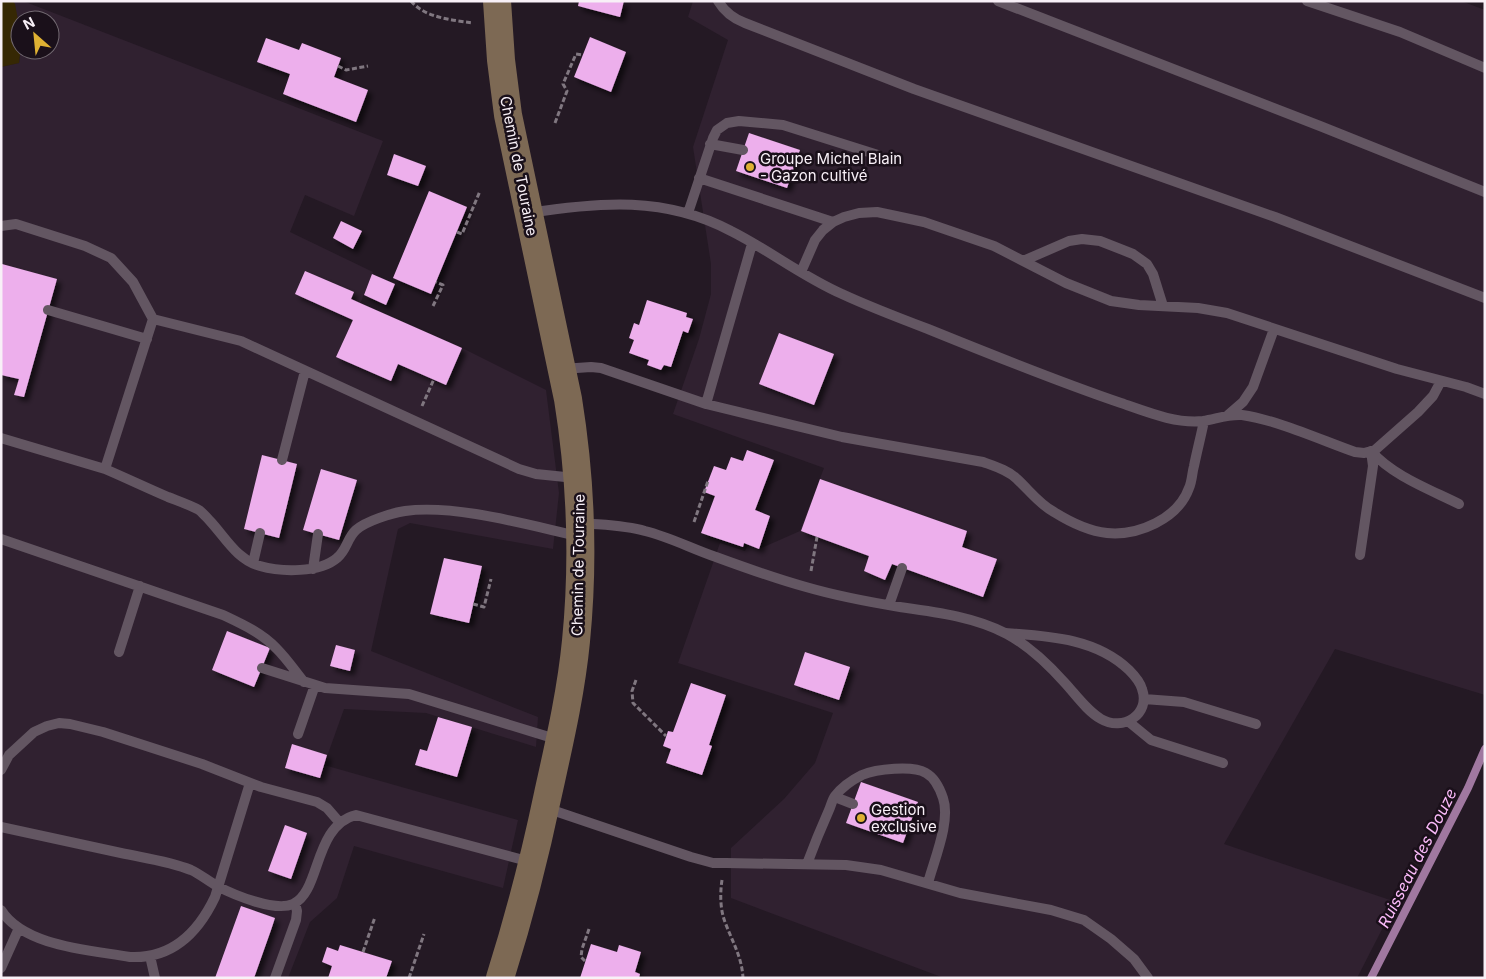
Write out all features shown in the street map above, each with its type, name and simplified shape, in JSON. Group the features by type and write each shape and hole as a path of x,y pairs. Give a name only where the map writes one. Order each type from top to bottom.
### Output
{"street":[{"name":"Chemin de Touraine","path":"498,14 508,115 562,369 576,445 581,530 576,642 560,740 532,862 500,978"}],"lane":[{"path":"718,1 722,8 737,20 914,89 1275,217 1485,298"},
{"path":"998,1 1485,192"},
{"path":"1307,1 1400,32 1485,68"},
{"path":"688,213 710,144 718,130 727,123 739,121 783,125 878,155"},
{"path":"710,144 743,150"},
{"path":"699,178 833,222"},
{"path":"528,214 579,205 609,204 642,205 674,209 688,213 731,231 841,294 1017,365 1123,404 1170,418 1204,421 1228,415 1242,415 1271,422 1355,452 1364,453 1375,450 1418,412 1433,396 1442,381"},
{"path":"801,272 815,240 833,222 859,213 877,212 924,222 994,246 1066,283 1111,301 1198,308 1227,313 1397,369 1485,394"},
{"path":"1,226 16,224 85,246 111,258 133,282 153,319 105,469"},
{"path":"1023,261 1069,241 1082,239 1100,241 1133,254 1147,264 1153,274 1163,306"},
{"path":"706,404 752,244"},
{"path":"48,310 147,339"},
{"path":"153,319 241,340 415,422 528,472 579,478"},
{"path":"1228,415 1243,402 1253,387 1274,329"},
{"path":"562,369 601,368 706,404 842,437 983,462 999,468 1016,478 1052,511 1081,526 1106,533 1127,533 1145,527 1164,519 1179,506 1189,488 1204,421"},
{"path":"282,460 305,371"},
{"path":"1,438 105,469 201,511 233,549 258,566 313,569 337,559 346,548 349,537 357,528 386,516 406,511 426,510 460,513 581,530 644,530 664,536 715,557 808,588 961,618 1006,633 1022,643 1062,680 1089,710 1103,720 1115,724 1129,722 1143,708 1142,688 1135,676 1103,652 1073,641 1050,636 1006,633"},
{"path":"1371,451 1380,461 1398,474 1458,504"},
{"path":"1360,555 1373,466 1371,451"},
{"path":"253,563 260,533"},
{"path":"313,569 318,534"},
{"path":"1,539 223,615 250,629 277,649 304,682"},
{"path":"889,605 902,568"},
{"path":"119,652 140,586"},
{"path":"262,668 325,688 409,694 560,740"},
{"path":"298,734 315,686"},
{"path":"1144,699 1184,702 1256,724"},
{"path":"1129,722 1151,740 1223,763"},
{"path":"1,770 9,755 34,732 58,723 70,724 103,732 202,764 250,783 317,802 327,808 340,823"},
{"path":"808,864 818,832 835,797 850,781 864,774 899,769 915,770 926,773 935,781 944,799 945,820 928,884"},
{"path":"1,910 11,924 43,940 66,946 130,957 150,956 169,950 190,935 208,911 218,886 250,783"},
{"path":"835,797 853,804"},
{"path":"545,807 691,857 714,863 846,865 881,870 960,893 1052,910 1084,920 1111,939 1134,959 1148,978"},
{"path":"1,827 156,860 191,870 218,886 273,906 287,907 300,900 331,833 340,823 356,815 532,862"},
{"path":"275,978 296,920 297,911 295,904"},
{"path":"1,968 19,928"},
{"path":"150,956 155,978"}],"path":[{"path":"411,1 415,6 438,16 486,26 498,14"},
{"path":"555,123 567,91 563,84 576,54 583,56"},
{"path":"338,66 346,70 368,66"},
{"path":"456,232 462,234 480,191"},
{"path":"433,306 443,285 436,282"},
{"path":"415,422 434,379"},
{"path":"694,522 708,481"},
{"path":"808,588 817,537"},
{"path":"473,604 484,607 491,579"},
{"path":"636,680 632,691 633,703 666,736"},
{"path":"726,863 722,883 721,904 724,921 742,967 743,978"},
{"path":"363,952 375,917"},
{"path":"585,961 581,957 589,929"},
{"path":"409,978 424,934"}],"shaded area":[{"path":"1,1 13,1 16,10 10,10 10,60 19,60 19,63 1,67"},
{"path":"13,1 23,1 46,10 15,10"},
{"path":"693,1 1461,1 1485,10 1485,695 1335,649 1224,844 1396,902 1357,978 944,978 731,898 731,848 784,799 815,763 833,713 678,663 720,543 745,551 748,545 759,549 800,531 824,468 673,414 699,339 711,294 711,264 693,147 728,40 688,17"},
{"path":"60,15 383,141 354,216 305,195 290,232 373,272 360,304 462,348 546,390 559,493 553,549 410,523 398,529 371,651 538,717 536,747 426,713 344,709 324,765 518,820 503,888 354,846 337,898 310,922 288,978 1,978 1,67 19,63 19,60 60,60"}],"building":[{"path":"579,1 624,1 620,17 578,6"},
{"path":"590,37 626,52 611,92 574,77"},
{"path":"266,38 299,50 302,43 341,58 334,77 368,90 356,122 283,94 290,74 257,62"},
{"path":"749,133 800,150 787,188 736,171"},
{"path":"394,154 426,166 418,186 387,175"},
{"path":"429,191 467,207 431,294 393,278"},
{"path":"341,221 362,231 353,249 333,238"},
{"path":"2,264 57,279 24,397 14,395 19,379 1,375"},
{"path":"305,271 354,292 351,299 462,348 446,385 398,364 391,381 336,357 353,320 295,294"},
{"path":"372,274 395,284 386,305 364,295"},
{"path":"647,300 687,313 686,317 693,319 688,333 683,331 671,367 664,365 661,370 647,365 649,360 629,353 634,340 629,338 634,323 639,325"},
{"path":"779,333 834,354 814,405 759,384"},
{"path":"747,450 774,460 755,510 770,516 759,549 744,543 743,547 701,533 715,496 704,492 714,466 726,470 731,457 743,461"},
{"path":"262,455 297,464 279,538 244,529"},
{"path":"321,469 357,480 339,540 303,530"},
{"path":"820,479 967,531 962,547 997,559 983,597 892,564 885,580 864,571 869,556 801,531"},
{"path":"444,558 482,566 469,623 430,614"},
{"path":"227,631 270,648 254,687 212,670"},
{"path":"336,645 355,650 350,671 330,666"},
{"path":"805,652 850,667 839,700 794,685"},
{"path":"691,683 726,695 709,745 712,746 702,775 666,763 671,749 663,746 668,731 673,732"},
{"path":"438,717 472,727 457,777 415,765 420,749 427,751"},
{"path":"292,744 327,755 320,778 285,768"},
{"path":"861,782 918,802 903,843 846,823"},
{"path":"285,825 307,833 291,879 268,871"},
{"path":"241,906 275,918 254,978 215,978"},
{"path":"591,944 617,952 619,945 641,952 635,972 640,974 639,978 580,978"},
{"path":"340,945 392,961 386,978 328,978 332,966 322,962 327,947 338,951"}],"waterway":[{"name":"Ruisseau des Douze","path":"1371,978 1468,788 1485,749"}],"place":[{"name":"Groupe Michel Blain - Gazon cultivé","path":"750,167"},
{"name":"Gestion exclusive","path":"861,818"}]}
